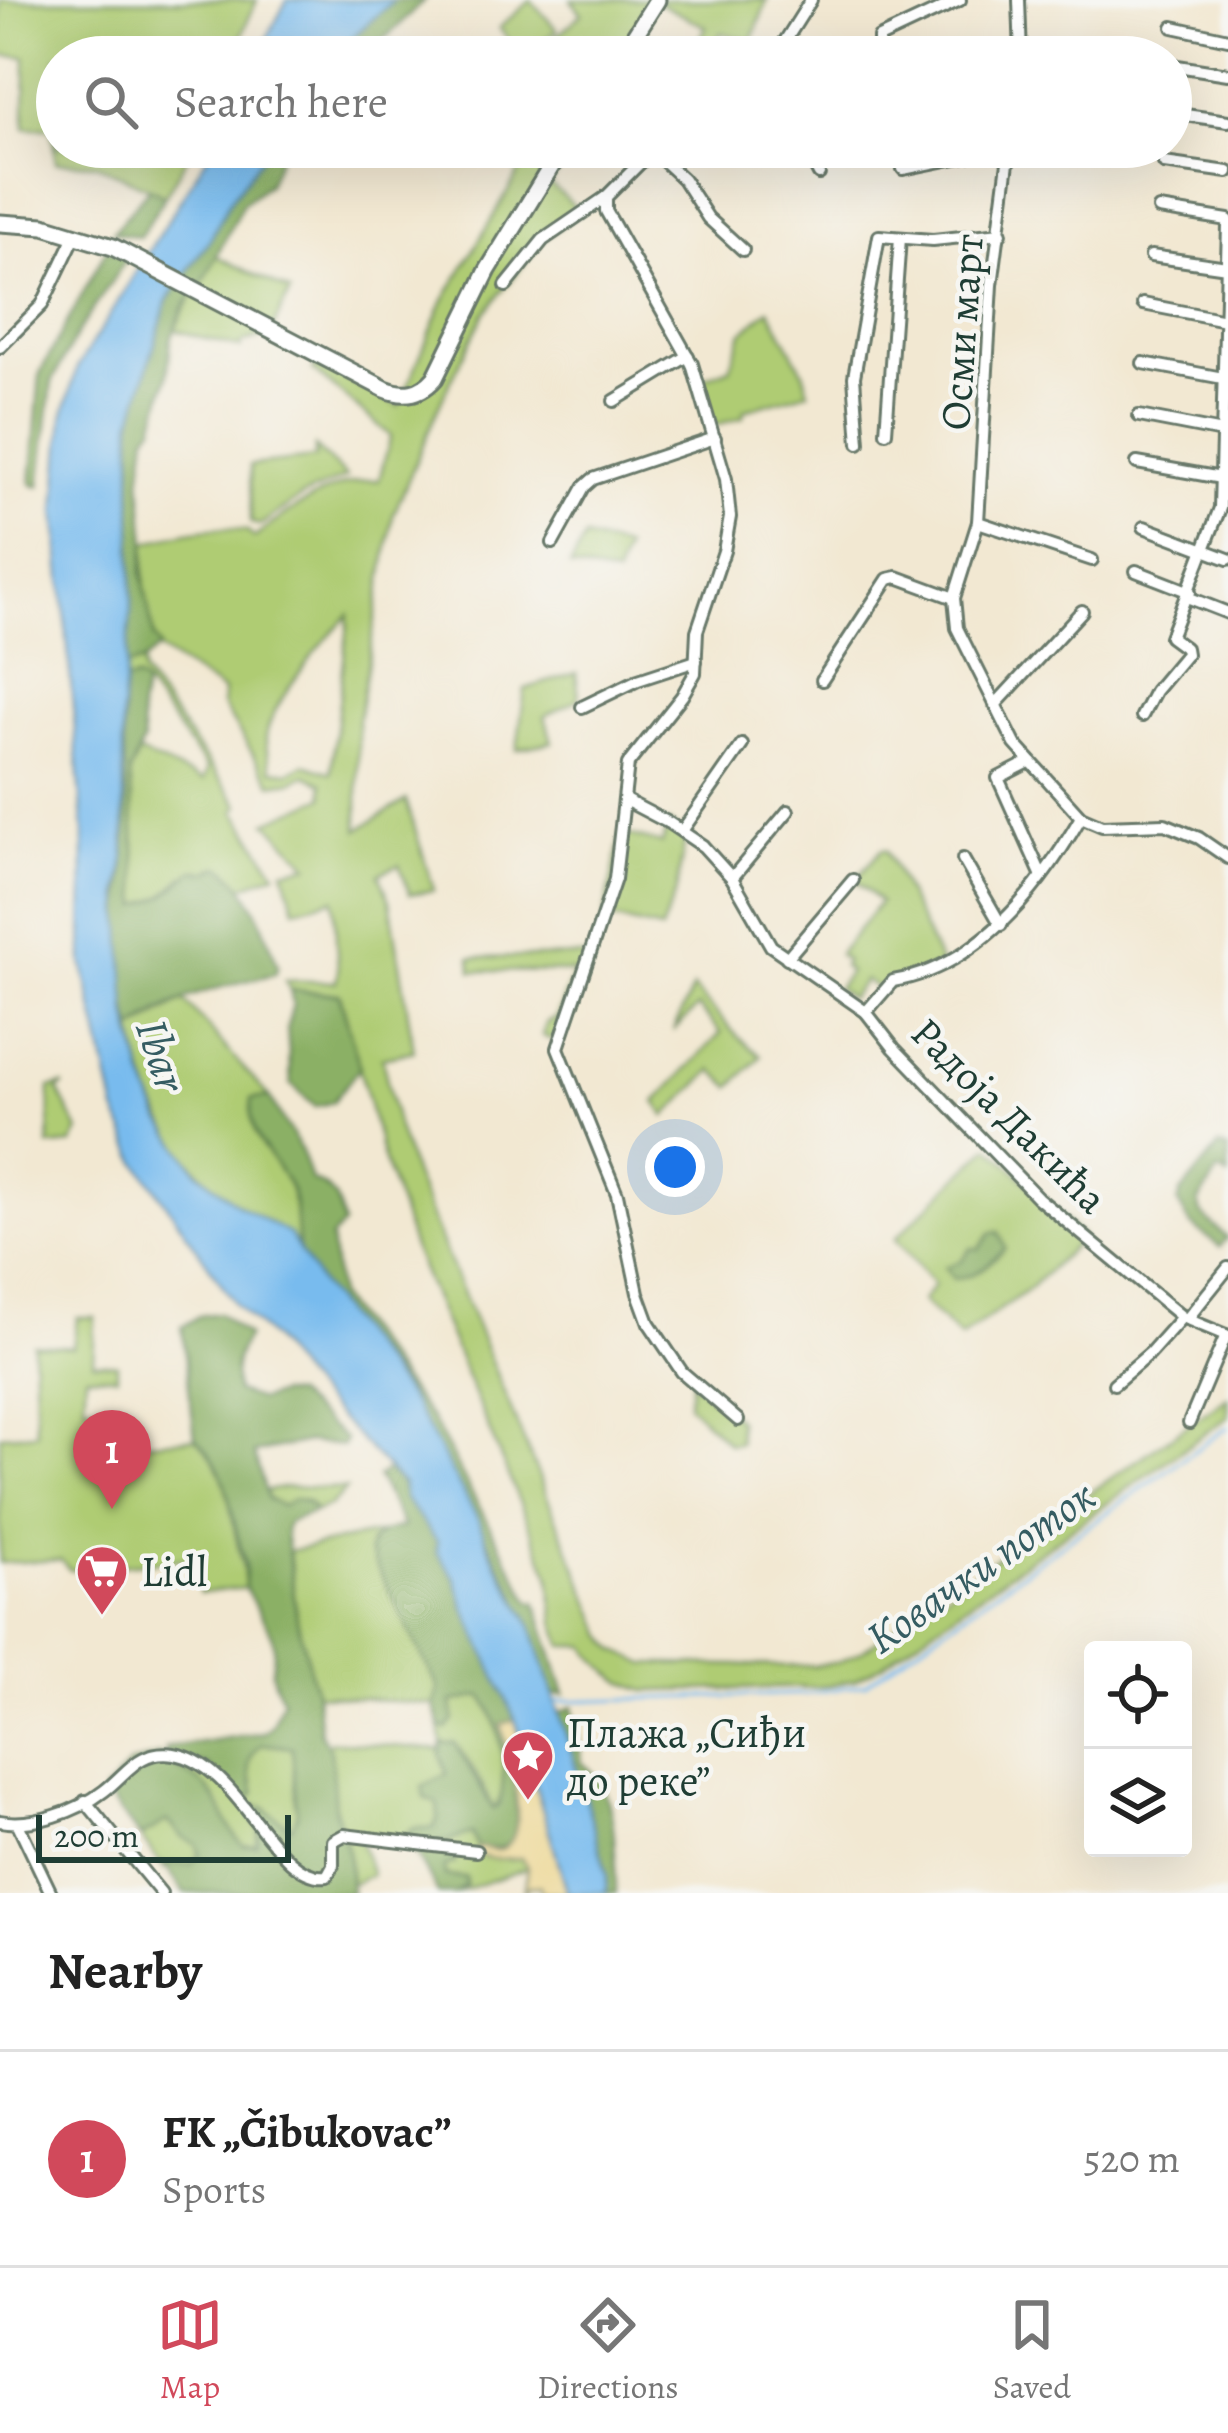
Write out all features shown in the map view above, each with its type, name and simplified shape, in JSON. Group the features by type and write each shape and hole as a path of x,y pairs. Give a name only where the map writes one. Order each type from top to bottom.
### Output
{"street":[{"path":"634,36 657,0"},
{"path":"789,36 811,0"},
{"path":"883,36 960,0"},
{"path":"1019,0 1020,36"},
{"path":"1173,27 1228,39"},
{"path":"1192,68 1228,74"},
{"path":"1192,117 1228,121"},
{"path":"1192,167 1228,172"},
{"path":"0,224 34,224 113,247 385,388 414,393 432,382 488,270 550,168"},
{"path":"506,286 543,240 606,197 635,168"},
{"path":"672,168 708,218 743,250"},
{"path":"816,168 819,175"},
{"name":"Осми март","path":"903,169 908,168"},
{"name":"Осми март","path":"954,598 978,522 992,285 1008,168"},
{"path":"606,197 606,211 688,356 727,479 729,529 700,621 695,673 628,764 615,879 558,1048 617,1194 638,1293 650,1323 682,1372 738,1420"},
{"path":"1142,716 1155,691 1186,654 1170,638 1219,514 1223,475 1228,223 1159,209"},
{"path":"859,443 854,377 878,237 933,240 1001,233"},
{"path":"0,347 42,305 76,234"},
{"path":"886,432 900,238"},
{"path":"1151,256 1227,262"},
{"path":"1143,304 1225,320"},
{"path":"614,401 688,356"},
{"path":"1143,363 1225,369"},
{"path":"1139,416 1222,432"},
{"path":"553,543 593,479 716,438"},
{"path":"1138,463 1223,475"},
{"path":"978,522 1092,560"},
{"path":"1144,527 1228,559"},
{"path":"1136,571 1228,613"},
{"path":"822,680 887,579 897,577 954,598 957,628 1004,726 1029,762 1081,818 1102,826 1166,824 1228,858"},
{"path":"995,705 1082,611"},
{"path":"582,707 638,680 696,661"},
{"path":"682,831 742,745"},
{"path":"1029,762 998,778 1041,874"},
{"path":"625,800 703,846 732,878 771,946 866,1012"},
{"path":"732,878 788,811"},
{"name":"Радоја Дакића","path":"1081,818 1001,926 921,976 893,981 866,1012 894,1048 1038,1198 1184,1318 1227,1336 1190,1423"},
{"path":"963,859 1001,926"},
{"path":"787,958 853,880"},
{"path":"1114,1384 1150,1353 1228,1268"},
{"path":"0,1821 17,1824 58,1815 104,1792 141,1757 172,1754 207,1765 239,1796 260,1831 317,1877 330,1871 333,1841 344,1835 476,1851"},
{"path":"86,1801 161,1893"},
{"path":"17,1824 51,1893"}],"green space":[{"path":"0,0 257,0 241,36 36,36 36,128 25,128 26,57 0,55"},
{"path":"394,0 425,0 386,36 354,36"},
{"path":"531,0 557,30 549,36 506,36 499,28"},
{"path":"571,0 767,0 754,36 701,36 706,27 656,2 635,36 557,36 582,14"},
{"path":"105,168 181,168 165,196"},
{"path":"254,168 274,168 268,184 243,203 205,279 183,308 171,339 167,379 147,435 141,481 146,543 142,572 154,638 160,647 143,662 126,667 132,599 132,422 167,302"},
{"path":"522,168 560,168 550,184 580,211 543,240 484,314 393,516 358,720 358,830 406,800 434,890 410,894 399,865 379,874 390,901 414,1051 382,1058 397,1125 605,1636 616,1650 646,1664 813,1666 838,1662 862,1651 1228,1397 1228,1417 854,1680 819,1687 646,1691 612,1674 586,1646 563,1646 550,1575 415,1254 383,1158 340,994 290,990 285,980 336,982 338,973 334,899 295,909 284,870 309,865 267,822 324,797 323,783 306,775 272,784 222,705 223,691 157,649 145,596 146,543 208,529 247,531 254,538 329,491 379,480 391,436 313,370 317,363 399,406 443,302","holes":["349,615 331,773 305,764 289,772 272,770 268,728 312,656"]},
{"path":"149,188 165,196 140,237 113,232"},
{"path":"107,248 127,258 78,332 52,382 40,486 35,486 31,483 40,373"},
{"path":"215,255 290,292 270,334 242,343 241,348 175,330"},
{"path":"769,309 803,371 809,392 744,410 743,417 713,426 698,380 730,368 742,333"},
{"path":"315,447 346,477 301,497 260,525 251,523 250,465 315,458"},
{"path":"585,538 625,548 616,576 570,567"},
{"path":"143,662 143,674 240,806 235,810 276,873 240,888 228,870 183,877 165,895 139,907 130,772 139,753 203,781 207,769 145,685 137,679 125,682 126,667"},
{"path":"576,673 579,699 545,716 552,742 517,749 525,689"},
{"path":"137,679 145,685 140,709 143,742 130,772 139,906 165,895 194,870 207,872 220,866 249,897 278,966 275,974 182,1000 134,1030 122,981 121,931 125,682"},
{"path":"669,823 686,835 676,891 661,930 604,917 621,833 662,844"},
{"path":"886,850 941,965 878,989 865,980 850,998 837,988 849,972 838,955 880,902 855,880"},
{"path":"591,956 560,1038 551,1040 542,1035 547,1022 556,1019 574,972 472,971 471,958"},
{"path":"693,988 761,1056 731,1087 713,1070 666,1116 656,1102 721,1033 698,1007 673,1031"},
{"path":"290,990 339,994 360,1067 333,1102 315,1107 291,1084"},
{"path":"184,1000 269,1097 253,1099 290,1190 298,1248 286,1234 237,1204 198,1170 156,1105 134,1030"},
{"path":"64,1085 58,1090 79,1131 72,1144 49,1146 50,1088"},
{"path":"269,1097 301,1150 311,1180 326,1187 337,1203 343,1225 331,1238 338,1297 432,1420 531,1602 536,1602 565,1694 553,1694 532,1626 415,1407 324,1293 300,1251 293,1196 253,1124 252,1099"},
{"path":"990,1146 1083,1237 1029,1289 960,1338 922,1301 934,1285 895,1239"},
{"path":"1219,1146 1228,1150 1228,1177 1219,1171 1198,1203 1201,1213 1227,1238 1220,1247 1190,1224 1178,1203"},
{"path":"999,1232 1005,1248 976,1272 954,1279 945,1267 961,1261 971,1248 979,1249 991,1233"},
{"path":"219,1313 247,1336 235,1363 236,1392 260,1400 294,1395 345,1440 343,1446 307,1442 254,1453 268,1499 282,1506 294,1499 307,1502 315,1512 288,1522 285,1531 320,1733 331,1751 335,1810 348,1852 351,1893 184,1893 164,1864 191,1864 200,1854 196,1844 168,1821 140,1837 104,1792 129,1765 160,1755 208,1789 244,1846 257,1845 260,1831 247,1809 256,1804 292,1827 297,1815 292,1747 262,1744 256,1750 250,1761 255,1793 250,1798 239,1796 207,1765 166,1754 165,1748 264,1732 283,1699 272,1676 272,1635 245,1586 245,1561 223,1479 195,1438 182,1327 199,1316"},
{"path":"77,1318 95,1318 93,1362 117,1364 117,1376 86,1375 84,1405 103,1406 105,1433 130,1433 130,1444 195,1438 213,1458 227,1493 245,1588 200,1593 196,1558 70,1570 61,1560 0,1563 0,1435 36,1433 33,1344 73,1347"},
{"path":"692,1381 738,1420 739,1443 729,1444 688,1404"},
{"path":"387,1471 402,1484 406,1499 438,1541 437,1552 456,1579 515,1719 539,1796 515,1794 516,1828 502,1847 477,1847 472,1834 434,1845 451,1852 455,1863 444,1867 445,1876 466,1878 466,1885 455,1893 438,1893 406,1834 414,1828 434,1828 437,1803 425,1798 422,1786 447,1774 440,1754 442,1744 455,1743 493,1809 499,1806 501,1793 501,1749 495,1720 482,1696 452,1702 454,1720 447,1729 440,1727 434,1705 439,1689 369,1552 376,1537 403,1527 377,1477"},
{"path":"346,1489 331,1505 315,1512 307,1501 294,1499 282,1506 268,1499 265,1491"},
{"path":"379,1533 370,1542 369,1552 440,1689 434,1705 316,1694 297,1619 289,1551"},
{"path":"482,1696 495,1720 503,1753 503,1785 494,1809 455,1743 442,1744 440,1727 447,1729 451,1702"},
{"path":"573,1707 582,1763 594,1774 609,1804 616,1893 606,1893 607,1875 559,1713"},
{"path":"331,1741 441,1750 448,1774 439,1780 437,1819 425,1836 404,1841 359,1837 372,1874 351,1885 348,1852 335,1810 327,1745"},
{"path":"262,1744 293,1748 297,1815 293,1827 264,1807 257,1845 244,1846 208,1789 160,1755 252,1780 246,1772 252,1752"},
{"path":"168,1821 196,1844 200,1854 191,1864 165,1864 164,1868 140,1837"},
{"path":"473,1834 477,1847 509,1860 520,1857 528,1868 455,1893 466,1885 466,1878 445,1876 444,1867 455,1862 440,1841"}],"sand":[{"name":"Плажа „Сиђи до реке”","path":"515,1719 568,1893 542,1893 540,1886 530,1885 524,1893 528,1868 521,1858 476,1855 477,1847 497,1850 509,1844 515,1831 516,1794 501,1725"}],"water":[{"path":"287,0 394,0 354,36 268,36"},
{"path":"200,168 254,168 167,301 132,422 132,599 122,714 125,857 120,894 127,1011 160,1119 197,1171 237,1204 289,1234 323,1288 414,1405 479,1521 490,1551 532,1626 607,1875 606,1893 568,1893 515,1719 456,1579 437,1552 437,1541 405,1499 402,1484 236,1305 137,1161 116,1111 83,962 84,834 56,511 63,417 77,368"}],"waterway":[{"name":"Ковачки поток","path":"557,1701 805,1694 865,1684 1228,1427"}],"place":[{"name":"FK „Čibukovac”","path":"112,1509"},
{"name":"Lidl","path":"102,1617"},
{"name":"Плажа „Сиђи до реке”","path":"528,1802"}],"water label":[{"name":"Ibar","path":"162,1055"}]}
